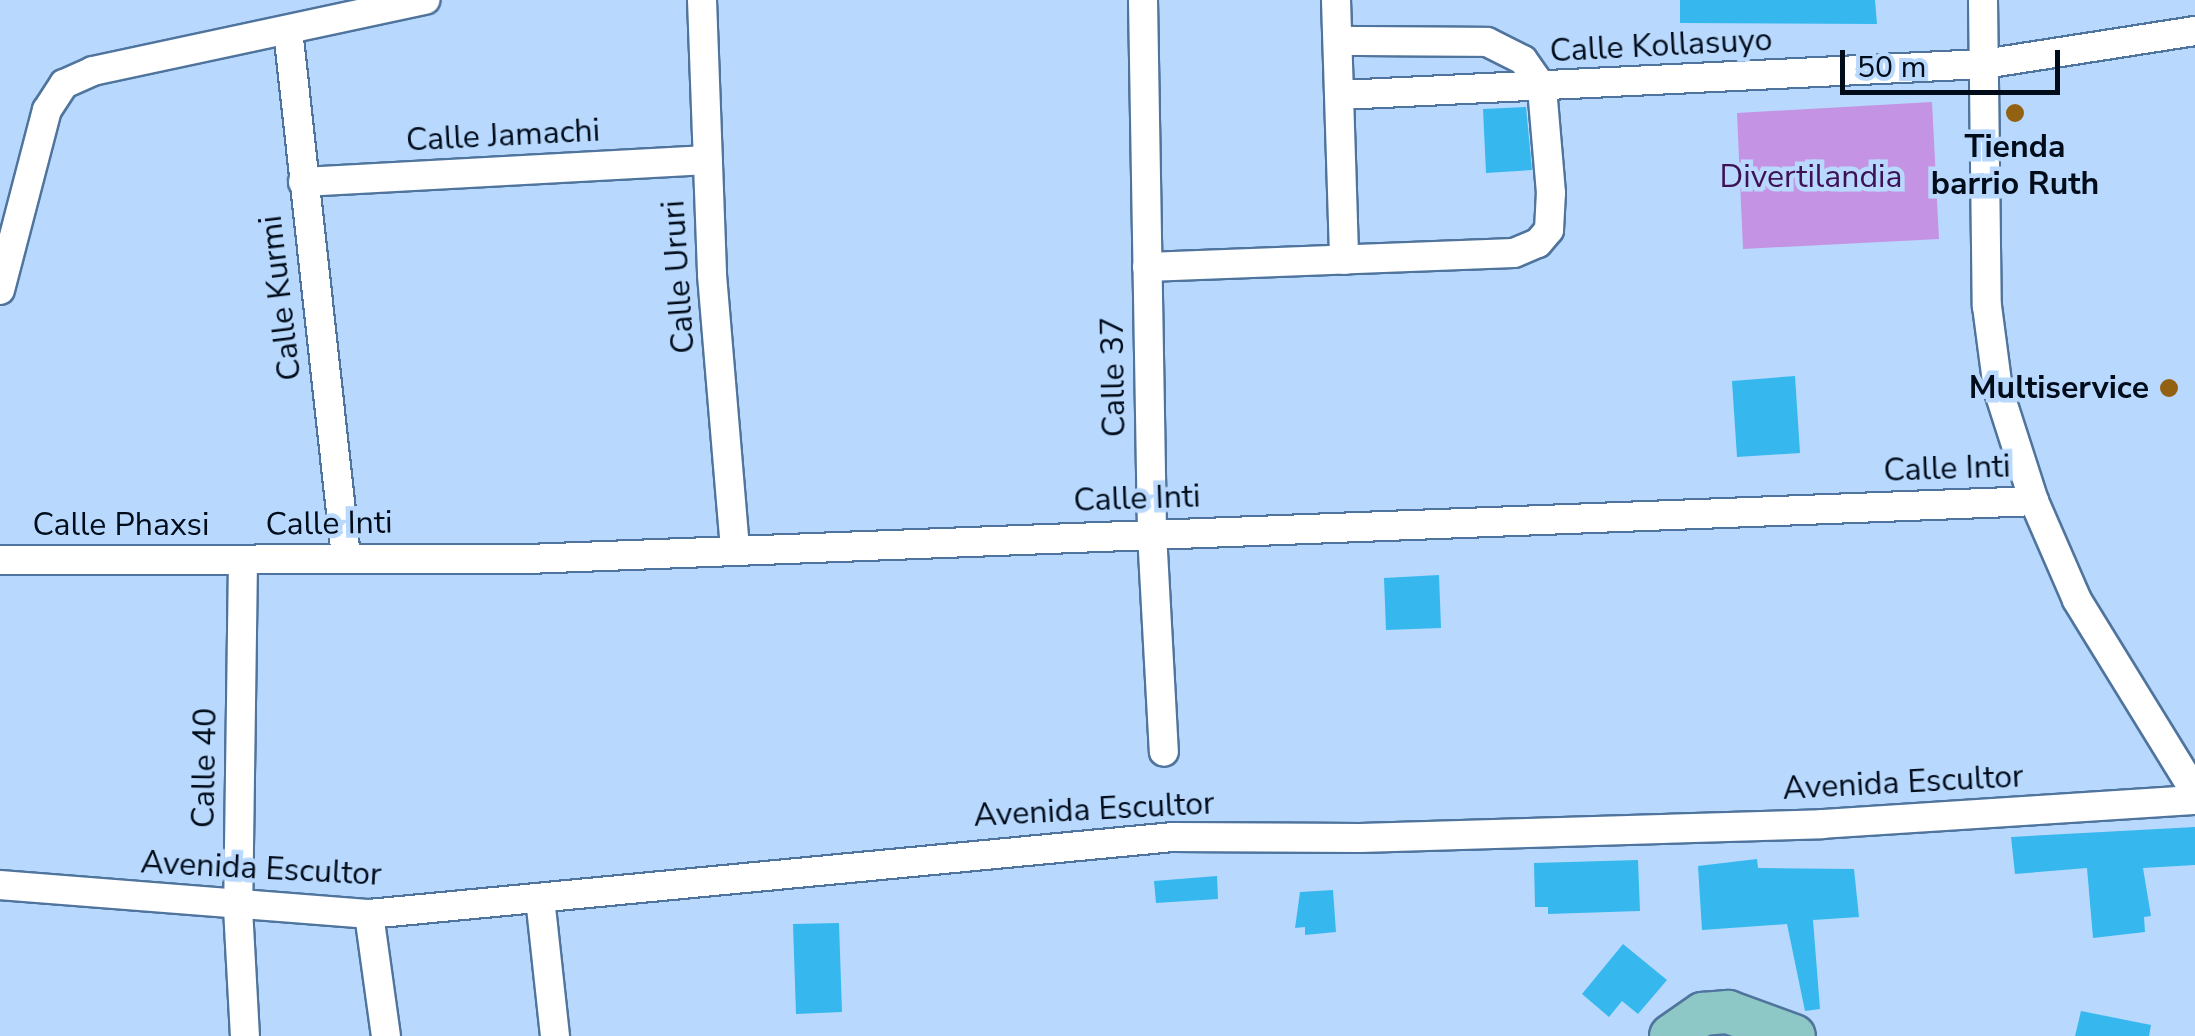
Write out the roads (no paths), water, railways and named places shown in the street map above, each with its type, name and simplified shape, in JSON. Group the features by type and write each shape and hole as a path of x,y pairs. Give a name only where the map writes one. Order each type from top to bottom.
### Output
{"main road":[{"path":"1671,1036 1703,1014 1728,1012 1794,1036"}],"street":[{"path":"0,290 47,110 64,84 93,70 425,0"},
{"name":"Calle Ururi","path":"702,0 707,160 735,550"},
{"name":"Calle 37","path":"1143,0 1152,533 1164,752"},
{"path":"1336,0 1344,260"},
{"path":"1983,0 1987,306 1998,389 2034,501 2076,600 2195,792"},
{"name":"Calle Kurmi","path":"288,30 346,557"},
{"name":"Calle Kollasuyo","path":"1341,95 1984,64 2195,31"},
{"path":"1147,267 1514,253 1538,243 1549,230 1551,193 1542,87 1523,60 1487,42 1338,42"},
{"name":"Calle Jamachi","path":"303,182 707,160"},
{"name":"Calle Inti","path":"243,560 527,560 2034,501"},
{"name":"Calle Phaxsi","path":"0,560 243,560"},
{"name":"Calle 40","path":"243,560 238,908 245,1036"},
{"name":"Avenida Escultor","path":"0,886 238,908 369,914 1173,837 1360,838 1822,824 2195,800"},
{"path":"540,898 555,1036"},
{"path":"369,914 386,1036"}],"place":[{"name":"Tienda barrio Ruth","path":"2015,113"},
{"name":"Multiservice","path":"2169,388"}],"park label":[{"name":"Divertilandia","path":"1811,177"}]}
